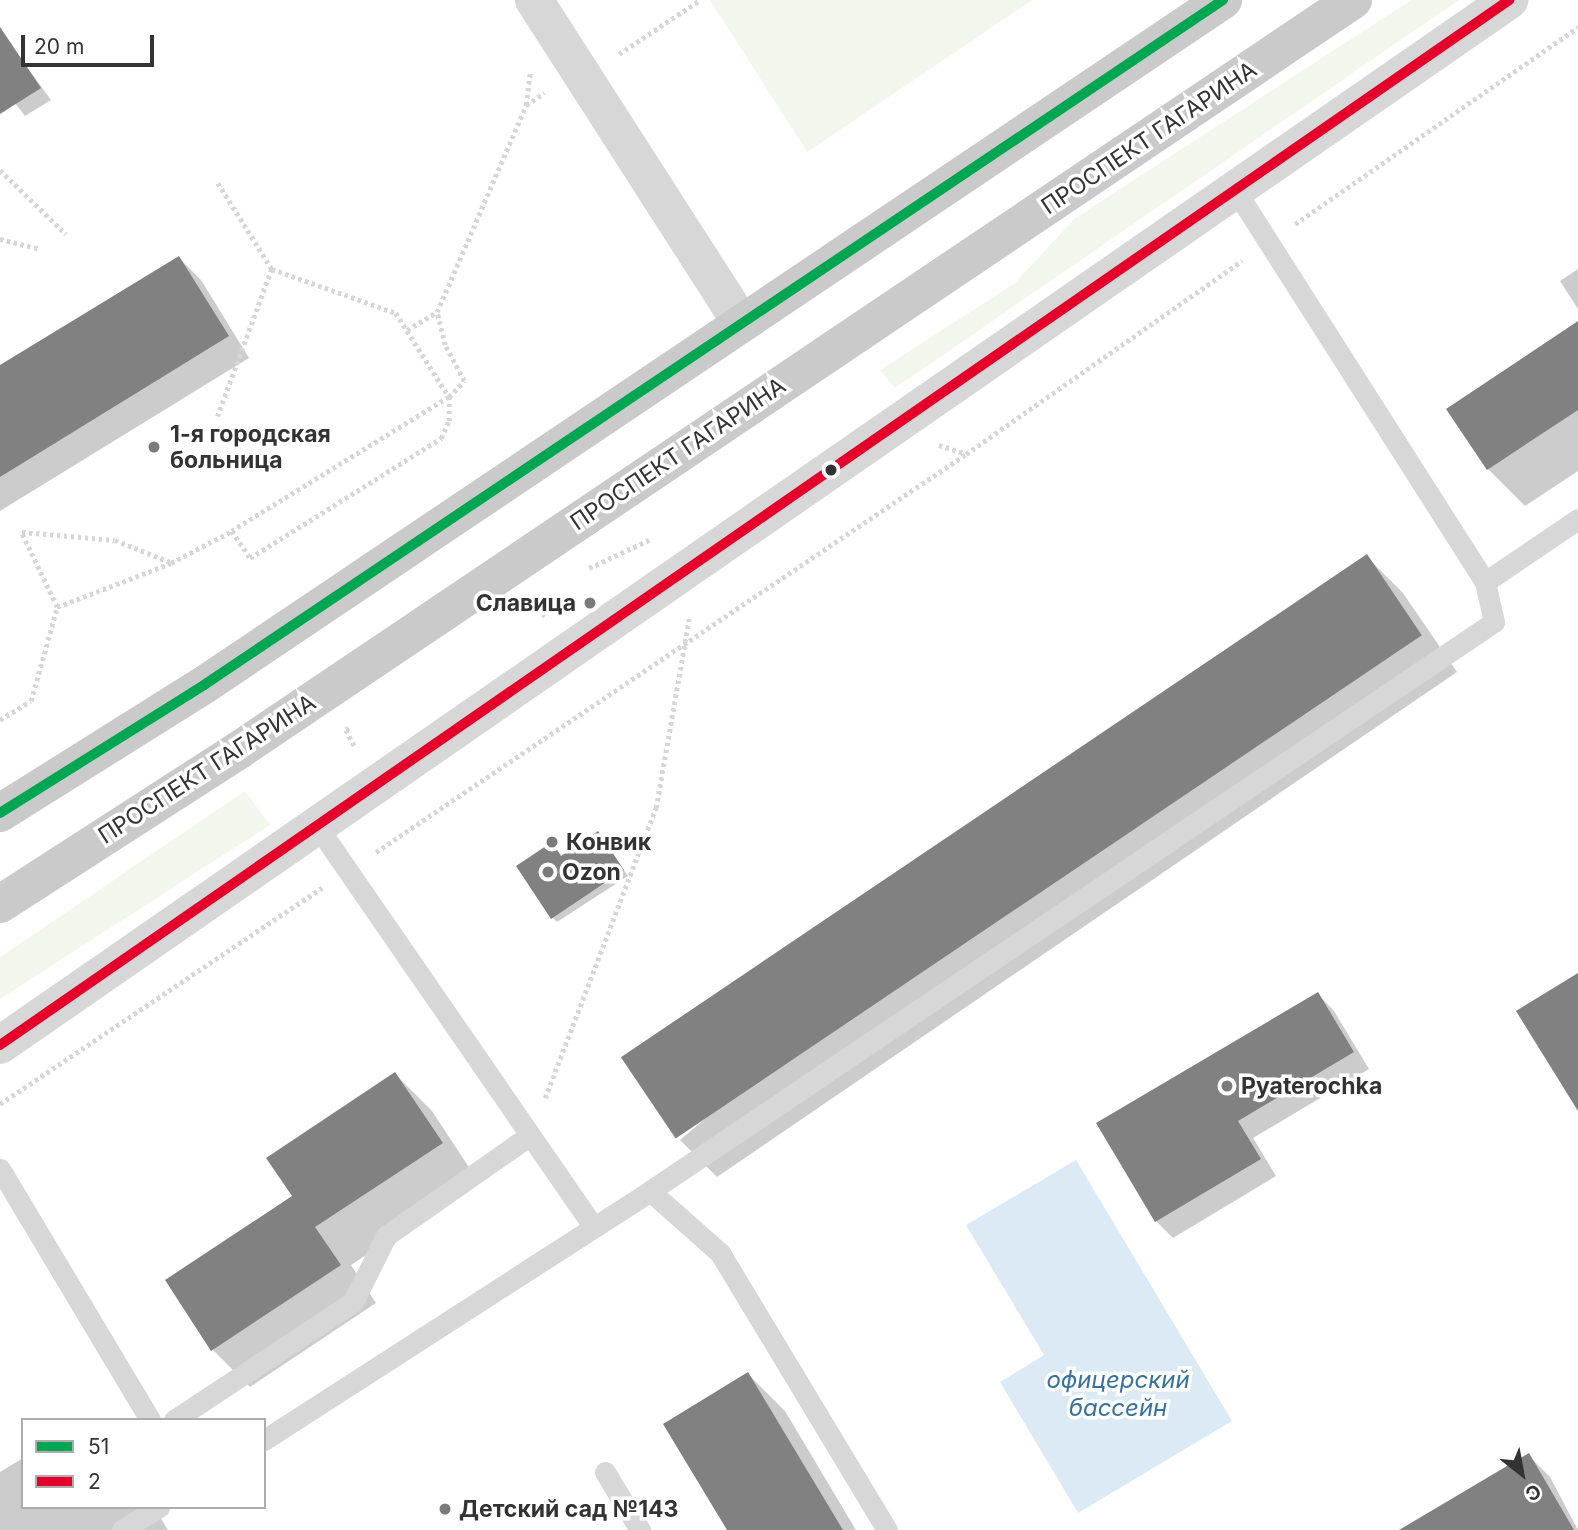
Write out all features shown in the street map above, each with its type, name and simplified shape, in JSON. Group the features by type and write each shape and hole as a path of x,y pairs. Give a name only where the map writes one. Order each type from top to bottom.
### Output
{"main road":[{"path":"0,814 215,677 1223,0"},
{"name":"ПРОСПЕКТ ГАГАРИНА","path":"0,904 250,743 1353,0"}],"street":[{"path":"534,0 741,323"},
{"path":"0,1045 1509,0"}],"lane":[{"path":"266,1439 650,1191 1494,622 1485,582 1236,191"},
{"path":"1485,582 1578,519"},
{"path":"317,826 594,1227"},
{"path":"177,1418 353,1302 386,1236 530,1135"},
{"path":"0,1169 149,1418"},
{"path":"650,1191 720,1253 887,1530"},
{"path":"606,1472 640,1530"},
{"path":"122,1530 156,1509"}],"path":[{"path":"583,79 700,0"},
{"path":"0,1104 689,639 1578,27"},
{"path":"407,330 437,312 526,105 530,71"},
{"path":"0,170 66,234"},
{"path":"218,183 272,269 396,313 449,397 449,421 441,438 269,548 250,558 232,531"},
{"path":"0,239 40,249"},
{"path":"218,416 272,269"},
{"path":"57,607 171,563 232,531 449,397 464,381 445,345 437,312"},
{"path":"0,720 31,701 57,607 21,532 115,540 171,563"},
{"path":"530,1135 656,808 689,639 690,597 676,578"}],"shaded area":[{"path":"710,0 1033,0 807,152"},
{"path":"1411,0 1459,0 895,388 880,370 1015,283 1074,219"},
{"path":"245,791 270,825 0,999 0,957"}],"water":[{"name":"офицерский бассейн","path":"1076,1160 1232,1421 1078,1513 1000,1382 1044,1355 966,1225"}],"building":[{"path":"0,27 41,88 0,114"},
{"path":"179,256 229,336 0,477 0,365"},
{"path":"1578,321 1578,410 1487,470 1446,409"},
{"path":"1367,554 1422,635 676,1139 621,1057"},
{"path":"598,831 624,870 551,919 516,866 552,842 561,856"},
{"path":"1578,973 1578,1111 1516,1011"},
{"name":"Pyaterochka","path":"1318,992 1354,1052 1238,1121 1261,1159 1155,1222 1096,1123"},
{"path":"395,1072 443,1143 315,1227 341,1265 211,1351 165,1280 292,1196 266,1158"},
{"path":"748,1372 843,1530 727,1530 663,1424"},
{"path":"1529,1453 1574,1530 1399,1530"}],"transit line":[{"name":"51","path":"0,813 204,685 1223,0"},
{"name":"2","path":"0,1045 1509,0"}],"place":[{"name":"1-я городская больница","path":"154,447"},
{"name":"Славица","path":"590,603"},
{"name":"Конвик","path":"552,842"},
{"name":"Ozon","path":"548,872"},
{"name":"Pyaterochka","path":"1227,1086"},
{"name":"Детский сад №143","path":"445,1509"}]}
